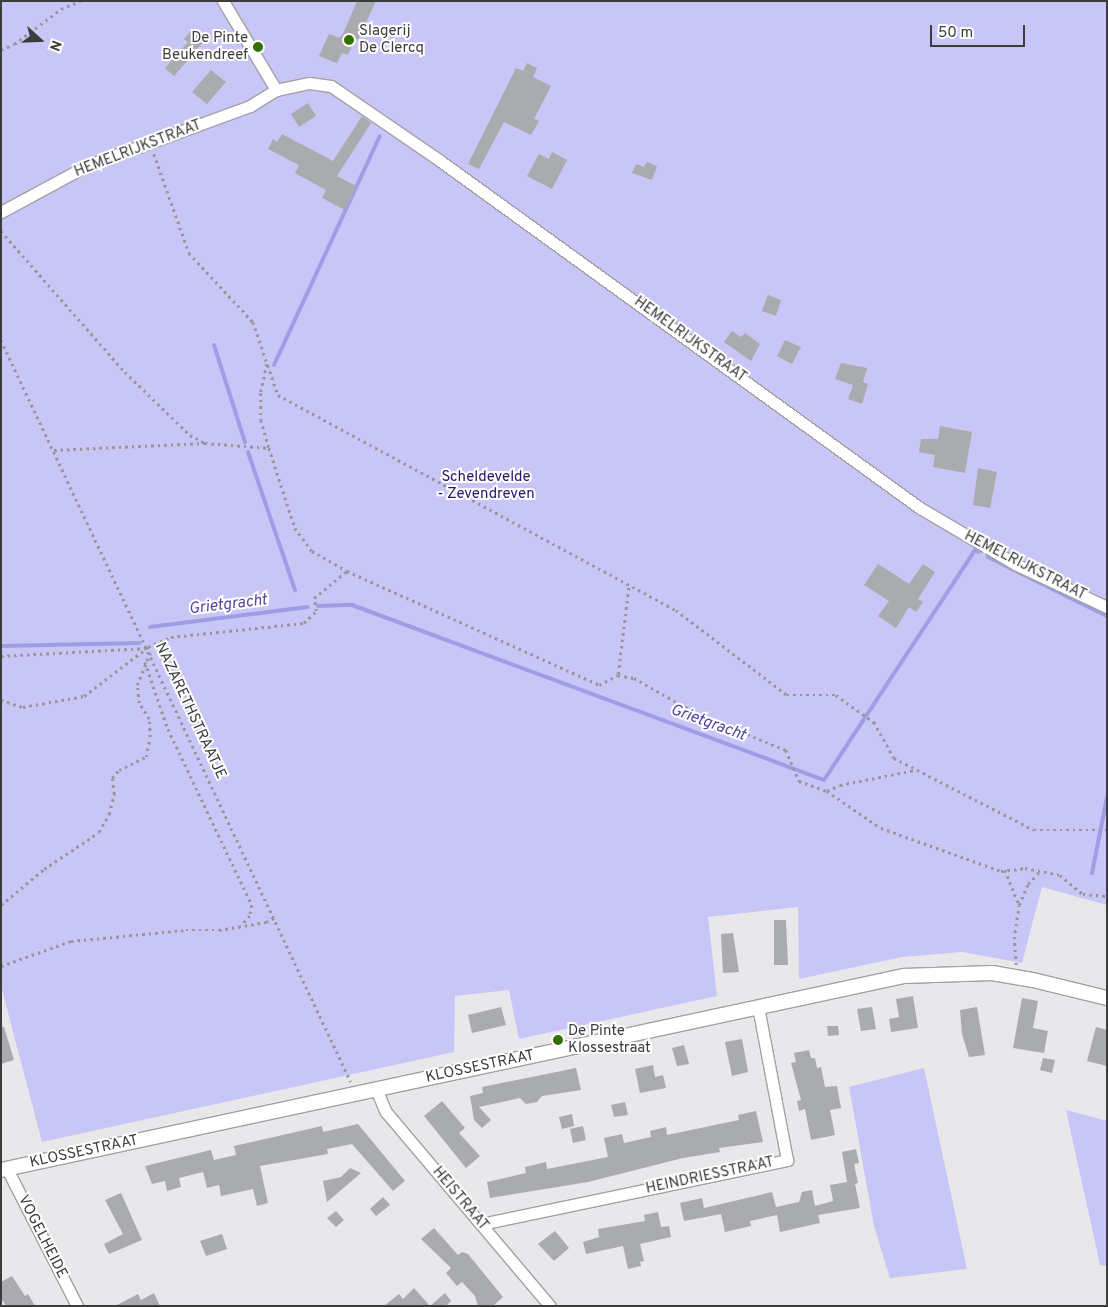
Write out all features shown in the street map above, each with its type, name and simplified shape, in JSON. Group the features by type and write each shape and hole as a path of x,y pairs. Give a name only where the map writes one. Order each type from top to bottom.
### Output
{"street":[{"path":"223,1 276,90"},
{"name":"HEMELRIJKSTRAAT","path":"1,212 86,166 250,106 276,90 309,83 331,86 350,97 920,508 1015,564 1107,607"},
{"name":"KLOSSESTRAAT","path":"4,1169 904,976 947,973 1014,977 1107,998"},
{"name":"HEINDRIESSTRAAT","path":"481,1224 787,1160 758,1007"},
{"name":"HEISTRAAT","path":"376,1089 386,1112 550,1306"},
{"name":"VOGELHEIDE","path":"4,1169 77,1306"}],"path":[{"path":"1,50 14,44 61,9 80,1"},
{"path":"150,143 189,253 253,322 278,395 676,610 787,695 836,695 870,720 894,758 916,770 1034,830 1107,830"},
{"path":"1,231 126,372 190,435 205,443"},
{"name":"NAZARETHSTRAATJE","path":"1,340 349,1074 354,1094"},
{"path":"267,363 261,393 261,420 295,528 312,551 347,571 599,685 618,674 634,678 699,715 786,750 794,764 792,770 799,781 827,791 881,828 939,850 1004,870 1025,868 1060,875 1083,894 1107,896"},
{"path":"54,450 205,443 269,448"},
{"path":"1,700 23,707 84,696 148,647 171,638 200,632 304,623 316,611 314,598 347,571"},
{"path":"618,674 630,584"},
{"path":"1,656 148,647"},
{"path":"1,905 44,869 99,832 110,814 114,794 112,778 119,770 146,757 150,737 149,719 139,703 137,685 150,652"},
{"path":"145,661 168,729 252,905 250,916 242,925"},
{"path":"827,791 840,785 916,770"},
{"path":"1004,870 1019,905"},
{"path":"1014,977 1019,905 1028,884 1040,871"},
{"path":"1,966 71,941 186,930 219,930 266,922 275,917"}],"green space":[{"name":"Scheldevelde - Zevendreven","path":"1,1 1107,1 1107,905 1042,887 1022,963 962,952 902,957 799,979 798,907 708,917 717,996 519,1039 509,990 455,996 454,1052 42,1142 1,986"},
{"path":"924,1068 967,1269 890,1278 874,1226 849,1087"},
{"path":"1066,1110 1107,1121 1107,1266 1100,1265"}],"building":[{"path":"357,1 376,1 358,40 355,39 348,55 342,53 337,63 319,56 329,34 339,38 343,34"},
{"path":"193,28 206,39 174,76 165,68 188,42 184,39"},
{"path":"527,63 537,68 533,77 551,86 534,119 539,121 531,135 504,122 479,169 468,164 516,68 523,71"},
{"path":"211,70 226,82 207,104 192,92"},
{"path":"308,103 316,116 299,127 291,114"},
{"path":"362,116 371,123 337,176 356,186 345,210 322,198 326,190 295,173 299,165 268,149 273,139 277,142 282,134 333,161"},
{"path":"552,152 567,160 552,189 527,176 539,154 549,159"},
{"path":"647,162 657,166 652,180 632,173 636,164 644,167"},
{"path":"768,295 781,300 776,316 762,311"},
{"path":"732,331 741,337 745,333 760,344 751,361 724,342"},
{"path":"785,340 801,347 792,364 777,356"},
{"path":"841,363 867,368 863,382 868,384 862,404 848,399 853,385 835,379"},
{"path":"940,426 972,432 965,473 933,467 935,455 919,452 921,439 938,439"},
{"path":"978,468 997,472 990,508 973,505"},
{"path":"878,564 909,584 923,564 935,572 918,599 923,602 916,612 909,607 896,628 878,616 889,601 864,585"},
{"path":"774,920 786,920 788,965 774,965"},
{"path":"733,933 739,972 723,973 721,934"},
{"path":"913,996 918,1028 891,1032 889,1019 899,1017 896,999"},
{"path":"1022,998 1038,1001 1033,1028 1048,1031 1044,1053 1013,1048"},
{"path":"501,1007 506,1025 472,1033 468,1015"},
{"path":"872,1007 876,1029 861,1031 857,1009"},
{"path":"977,1007 985,1055 969,1057 962,1034 960,1010"},
{"path":"827,1026 838,1026 839,1035 828,1036"},
{"path":"1,1027 4,1027 14,1060 1,1064"},
{"path":"1096,1027 1107,1030 1107,1066 1087,1061"},
{"path":"742,1039 748,1072 732,1076 725,1042"},
{"path":"684,1045 689,1064 677,1066 672,1048"},
{"path":"809,1050 811,1058 815,1058 817,1068 821,1067 825,1087 837,1086 841,1108 830,1110 835,1135 811,1140 805,1109 799,1111 797,1101 801,1100 791,1063 796,1062 794,1053"},
{"path":"1043,1058 1055,1060 1052,1073 1040,1070"},
{"path":"653,1065 655,1077 663,1075 666,1088 640,1093 635,1069"},
{"path":"576,1068 581,1090 542,1096 537,1102 526,1104 520,1098 479,1107 491,1120 482,1128 474,1120 470,1096 483,1093 482,1087"},
{"path":"442,1101 465,1128 459,1133 480,1156 466,1168 424,1116"},
{"path":"625,1102 628,1115 614,1117 611,1105"},
{"path":"756,1111 763,1142 719,1148 720,1152 683,1158 588,1182 490,1198 487,1182 526,1173 525,1167 546,1162 547,1169 608,1157 604,1138 622,1134 624,1143 651,1137 650,1131 666,1127 667,1135 739,1120 738,1115"},
{"path":"572,1114 574,1126 562,1129 559,1117"},
{"path":"358,1124 405,1181 393,1191 352,1144 327,1149 328,1154 260,1166 268,1203 257,1206 253,1189 221,1196 219,1185 207,1188 203,1172 179,1178 181,1187 167,1191 165,1181 152,1184 145,1166 211,1150 214,1160 236,1155 234,1146 322,1126 323,1132"},
{"path":"583,1126 586,1140 573,1143 570,1129"},
{"path":"856,1149 859,1163 854,1164 858,1183 855,1184 860,1208 818,1215 820,1223 780,1232 777,1215 750,1221 751,1226 725,1232 721,1214 684,1221 680,1203 702,1198 704,1208 772,1192 776,1207 799,1202 802,1192 812,1190 815,1206 833,1201 830,1185 847,1182 842,1152"},
{"path":"350,1168 361,1173 327,1202 323,1181 341,1177"},
{"path":"121,1193 142,1240 109,1254 104,1244 123,1234 105,1200"},
{"path":"383,1197 390,1205 376,1216 370,1209"},
{"path":"336,1211 344,1220 336,1227 327,1218"},
{"path":"658,1212 661,1227 669,1226 671,1237 640,1244 644,1261 640,1262 641,1266 628,1269 623,1246 586,1254 583,1242 599,1237 598,1229 645,1221 644,1215"},
{"path":"434,1228 458,1255 462,1252 468,1254 503,1297 493,1306 478,1306 475,1296 462,1282 457,1286 446,1273 451,1268 421,1239"},
{"path":"555,1231 569,1248 554,1261 538,1244"},
{"path":"222,1234 227,1249 206,1256 200,1241"},
{"path":"12,1276 25,1296 28,1294 35,1306 6,1306 1,1298 1,1282"},
{"path":"414,1288 430,1306 384,1306 399,1294 403,1299"},
{"path":"154,1293 160,1306 115,1306 138,1294 141,1300"},
{"path":"445,1293 451,1301 446,1306 430,1306"}],"waterway":[{"path":"274,365 380,136"},
{"path":"214,345 245,442"},
{"path":"248,452 295,590"},
{"name":"Grietgracht","path":"318,606 352,605 824,780 975,550 979,552"},
{"path":"988,557 1107,616"},
{"name":"Grietgracht","path":"150,627 308,607"},
{"name":"Grietgracht","path":"1,646 139,643"},
{"path":"1092,873 1107,797"}],"place":[{"name":"Slagerij De Clercq","path":"349,40"},
{"name":"De Pinte Beukendreef","path":"258,47"},
{"name":"De Pinte Klossestraat","path":"558,1040"}]}
